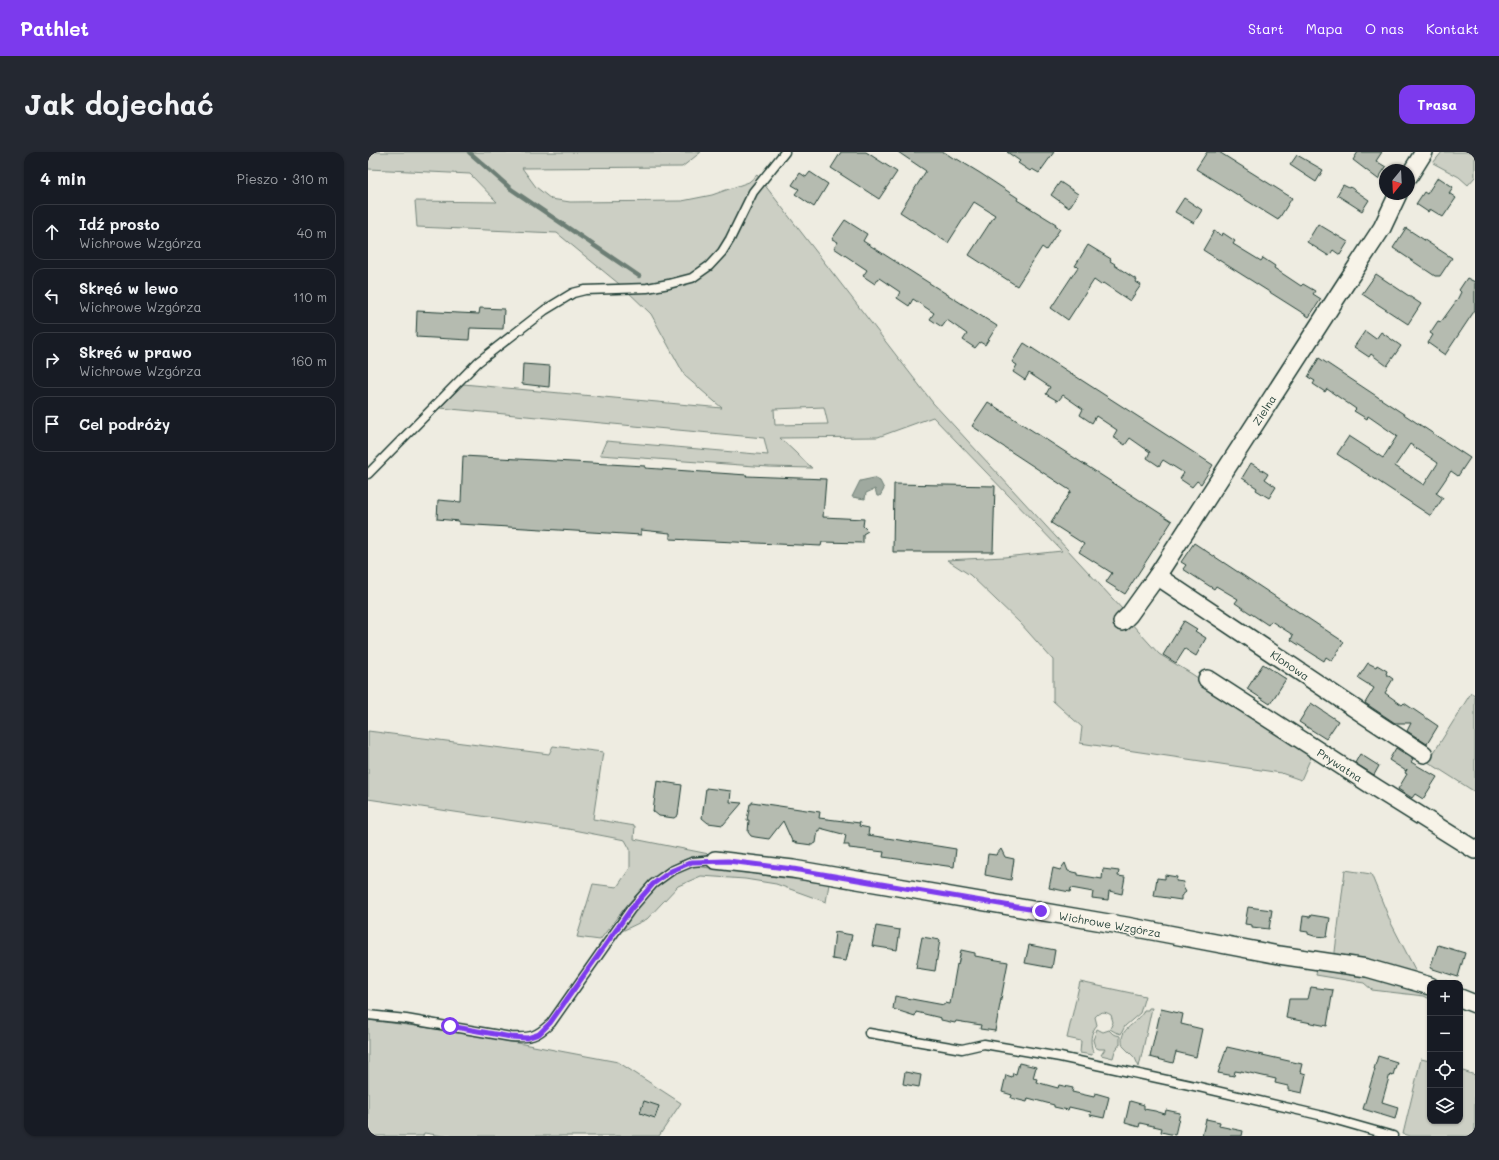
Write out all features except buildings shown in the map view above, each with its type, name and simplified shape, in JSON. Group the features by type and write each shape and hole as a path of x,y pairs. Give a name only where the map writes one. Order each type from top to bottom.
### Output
{"street":[{"path":"1415,166 1424,152"},
{"name":"Zielna","path":"1122,622 1129,615 1157,576 1341,289 1382,228 1395,200"},
{"name":"Klonowa","path":"1157,576 1424,754"},
{"name":"Prywatna","path":"1207,679 1475,850"},
{"name":"Wichrowe Wzgórza","path":"715,860 793,869 1126,926 1279,955 1367,968 1427,985"},
{"path":"1463,999 1475,1004"}],"lane":[{"path":"368,474 478,362 544,310 573,292 585,290 647,288 669,284 692,278 709,266 722,252 753,192 785,152"},
{"name":"Wichrowe Wzgórza","path":"368,1015 406,1019 511,1037 527,1038 539,1034 550,1023 631,909 653,884 671,871 692,862 715,860"},
{"path":"869,1033 962,1049 984,1044 1060,1057 1193,1085 1319,1115 1394,1136"}],"shaded area":[{"path":"368,152 701,152 682,167 522,168 536,187 551,199 570,202 682,201 712,195 749,182 757,175 933,403 1123,610 1130,622 1159,654 1192,674 1312,755 1301,780 1281,773 1080,743 1082,727 1053,701 1053,660 1021,624 970,575 947,560 1004,557 1062,551 933,417 878,437 780,438 812,468 769,467 600,455 606,441 768,455 764,438 440,408 463,384 722,408 685,376 651,314 624,288 557,233 417,227 415,201 497,202 470,174 368,169","holes":["824,407 828,424 775,425 774,409"]},
{"path":"1442,152 1475,152 1475,177 1468,185 1459,177 1433,163"},
{"path":"874,478 880,481 884,489 880,496 877,496 875,489 866,493 865,499 852,497 860,481"},
{"path":"1471,693 1475,695 1475,792 1428,762"},
{"path":"368,731 549,754 553,746 603,752 593,819 635,826 634,839 714,855 686,859 672,865 660,873 628,904 600,940 577,937 593,884 617,887 630,868 630,849 625,840 568,829 368,799"},
{"path":"695,866 829,884 826,902 776,884 745,879 701,876 678,886 647,919 620,932 635,911 655,889 674,873"},
{"path":"1345,870 1371,874 1391,923 1420,979 1444,980 1427,980 1427,982 1334,960"},
{"path":"1317,967 1391,980 1427,994 1427,998 1372,990 1364,983 1316,975"},
{"path":"1080,982 1145,996 1140,1013 1125,1026 1121,1034 1110,1029 1113,1022 1111,1015 1103,1012 1095,1017 1097,1025 1091,1038 1092,1055 1080,1053 1081,1041 1067,1038"},
{"path":"1149,1008 1152,1008 1139,1067 1135,1058 1123,1046 1123,1034 1138,1019 1144,1010 1148,1010"},
{"path":"368,1020 454,1031 618,1062 681,1103 659,1136 444,1136 424,1133 423,1136 368,1136"},
{"path":"1097,1029 1103,1032 1109,1030 1113,1034 1120,1036 1120,1044 1115,1051 1113,1058 1101,1055 1105,1049 1095,1047 1093,1040"},
{"path":"1421,1059 1427,1060 1427,1124 1463,1124 1463,1071 1475,1075 1475,1136 1411,1136 1403,1134"}],"waterway":[{"path":"469,152 511,189 639,276"}],"route":[{"path":"450,1026 511,1037 527,1038 539,1034 550,1023 631,909 653,884 671,871 692,862 715,860 793,869 1041,911"}]}
